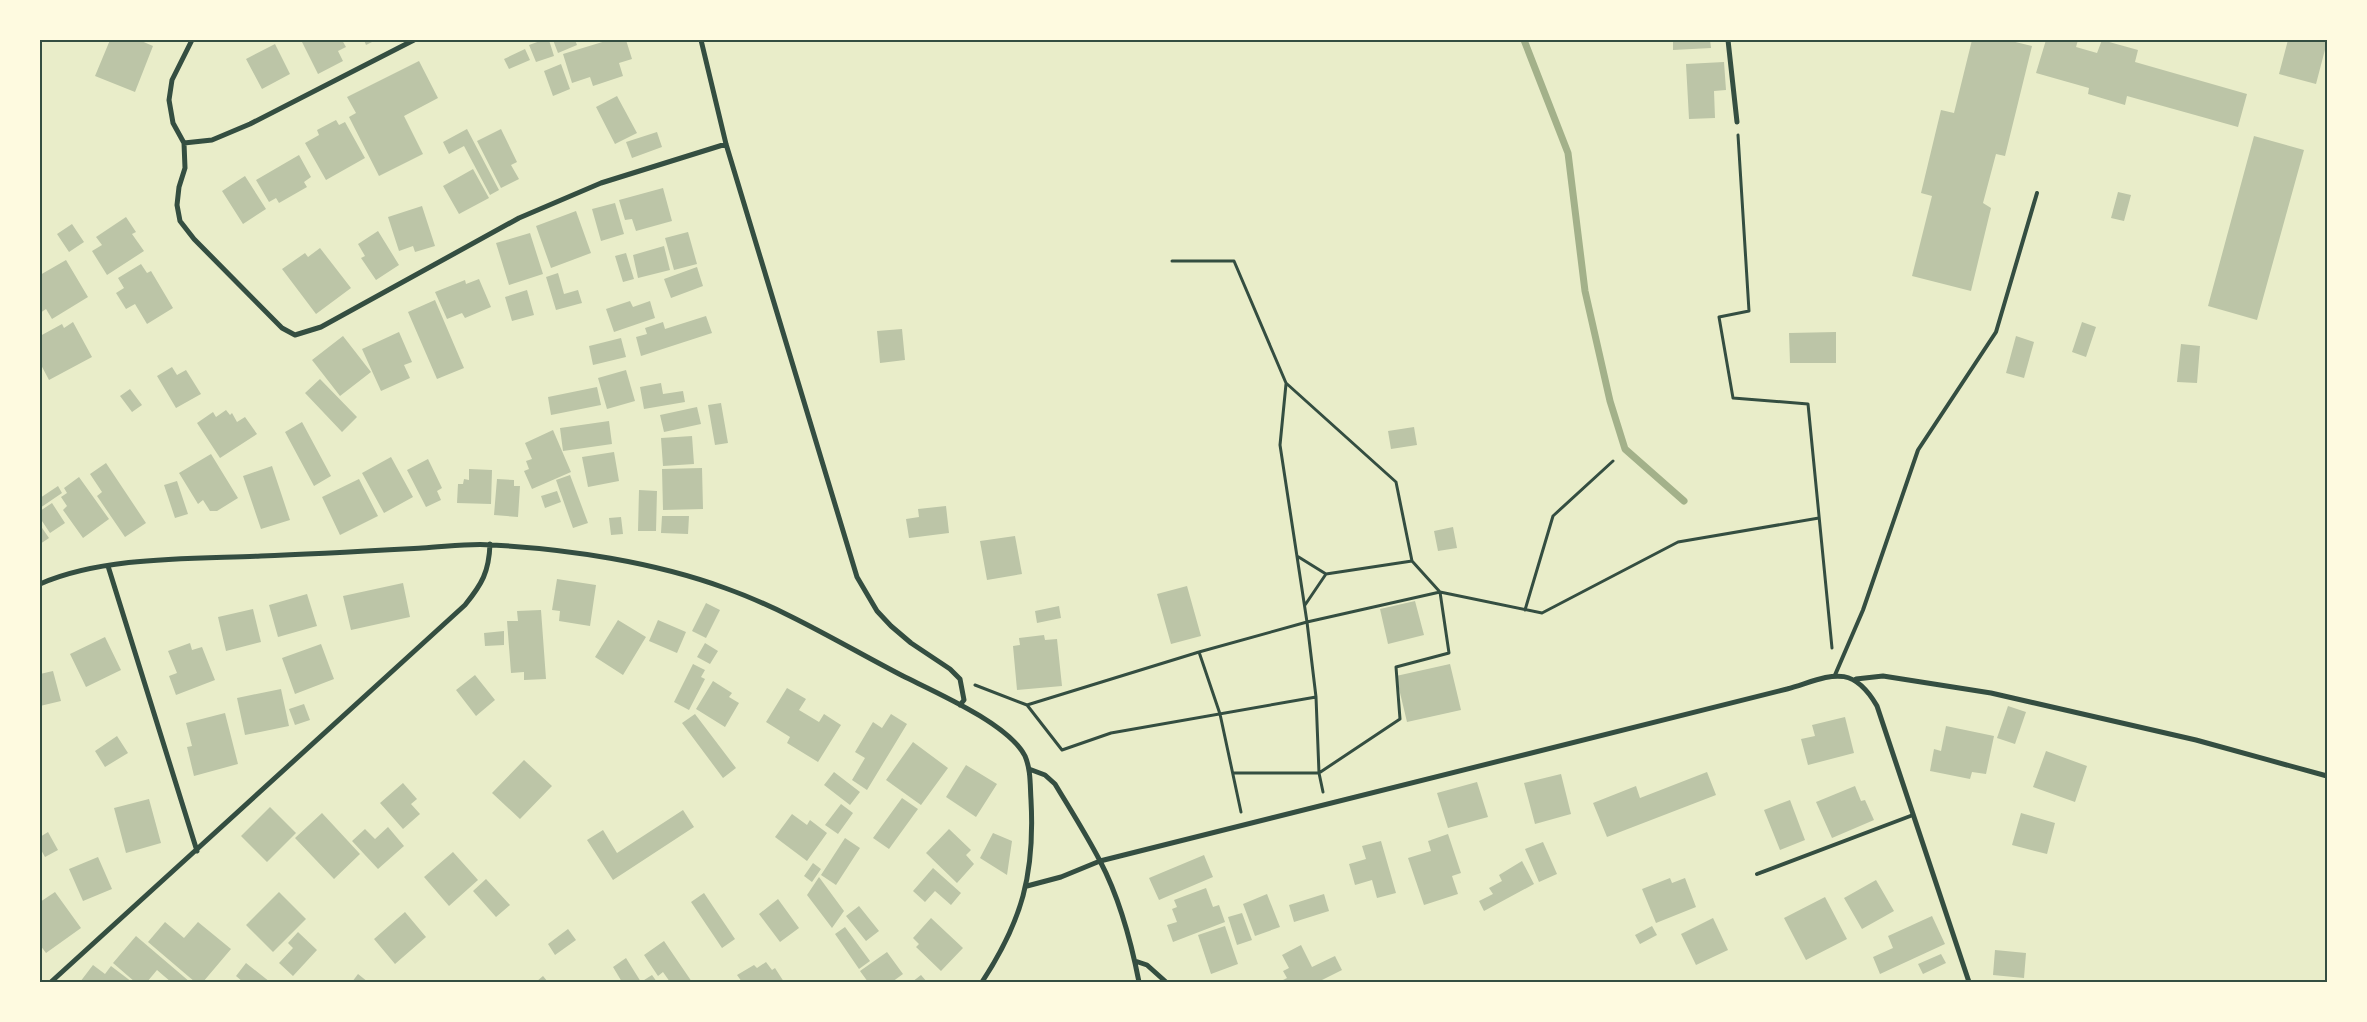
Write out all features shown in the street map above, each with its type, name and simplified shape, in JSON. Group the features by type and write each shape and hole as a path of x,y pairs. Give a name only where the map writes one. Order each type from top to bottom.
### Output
{"street":[{"path":"192,40 172,80 169,100 173,124 184,143 186,168 179,186 177,205 180,221 194,240 282,328 295,335 321,327 519,218 601,183 726,144"},
{"path":"184,143 212,140 250,124 414,40"},
{"path":"701,40 726,144 857,577 877,611 891,626 960,679 964,700 960,705"},
{"path":"1728,40 1737,122"},
{"path":"51,982 465,605 481,584 490,563 490,544"},
{"path":"40,584 54,578 108,566 176,560 490,544 596,556 666,571 725,588 792,618 960,705 1002,730 1016,743 1024,755 1029,769 1031,855 1026,886 1004,949 982,982"},
{"path":"108,566 197,851"},
{"path":"1026,886 1061,877 1100,861 1777,692 1835,675 1856,680 1883,676 1991,693 2196,740 2327,776"},
{"path":"1856,680 1868,690 1877,706 1969,982"},
{"path":"1029,769 1045,775 1054,784 1100,861 1116,896 1135,961 1139,982"},
{"path":"1135,961 1147,965 1166,982"}],"lane":[{"path":"1835,675 1863,610 1918,450 1996,332 2037,193"},
{"path":"1756,874 1913,814"}],"path":[{"path":"1737,122 1749,311 1719,318 1734,398 1808,404 1835,675"},
{"path":"1172,261 1234,260 1286,383 1396,482 1412,561 1440,592 1449,653 1396,667 1400,719 1319,773 1233,774"},
{"path":"1286,383 1280,445 1307,622 1316,697 1319,773 1326,804"},
{"path":"1525,610 1553,516 1613,461"},
{"path":"1027,705 1199,652 1307,622 1440,592 1542,613 1678,542 1819,518"},
{"path":"1297,556 1326,574 1412,561"},
{"path":"1304,606 1326,574"},
{"path":"1199,652 1220,714 1244,825"},
{"path":"960,679 1027,705 1062,750 1111,733 1316,697"}],"building":[{"path":"110,40 139,40 153,46 135,92 95,76"},
{"path":"301,40 342,40 346,47 338,51 343,61 318,74"},
{"path":"364,40 376,40 366,45"},
{"path":"549,40 554,56 536,62 529,45"},
{"path":"553,40 575,40 577,45 558,53"},
{"path":"609,40 626,40 632,59 619,63 623,76 593,86 590,77 572,83 563,54"},
{"path":"1673,40 1710,40 1711,48 1673,50"},
{"path":"1972,40 2007,40 2032,46 2005,156 1996,154 1983,203 1991,208 1971,291 1912,276 1932,196 1921,193 1941,110 1954,113"},
{"path":"2046,40 2078,40 2076,47 2097,53 2102,40 2138,50 2135,62 2247,94 2238,127 2127,96 2125,105 2088,94 2089,88 2036,73"},
{"path":"2288,40 2327,42 2316,84 2279,74"},
{"path":"275,44 290,74 262,89 246,59"},
{"path":"525,49 530,60 509,69 504,59"},
{"path":"419,61 438,98 404,116 423,154 379,176 349,117 356,113 347,97"},
{"path":"1724,62 1726,90 1714,91 1715,118 1689,119 1686,64"},
{"path":"561,64 570,89 553,96 544,71"},
{"path":"617,96 637,133 615,144 596,107"},
{"path":"336,120 339,125 345,122 365,158 326,180 305,143 319,135 317,130"},
{"path":"467,129 499,190 490,195 464,146 449,154 443,142"},
{"path":"501,129 517,162 511,165 519,179 501,188 477,141"},
{"path":"657,132 662,147 632,158 626,142"},
{"path":"2254,136 2304,150 2257,320 2208,306"},
{"path":"299,155 311,177 304,182 307,187 279,203 276,198 269,202 256,180"},
{"path":"473,169 489,198 459,214 443,186"},
{"path":"245,176 266,209 243,224 222,191"},
{"path":"663,188 672,221 636,231 632,219 625,220 619,200"},
{"path":"2118,192 2131,195 2124,221 2111,218"},
{"path":"615,203 624,234 601,241 592,209"},
{"path":"422,206 435,246 415,252 413,246 399,251 388,217"},
{"path":"576,211 591,253 551,268 536,226"},
{"path":"126,217 136,232 132,234 144,251 107,275 92,251 102,245 96,237"},
{"path":"72,224 84,242 69,252 57,234"},
{"path":"378,231 399,265 376,280 361,258 365,256 358,244"},
{"path":"688,232 697,264 674,270 665,238"},
{"path":"530,233 543,274 509,285 496,243"},
{"path":"664,246 670,270 638,278 633,255"},
{"path":"320,248 351,288 316,314 282,269 305,253 308,257"},
{"path":"626,253 634,279 623,282 615,256"},
{"path":"66,260 88,297 52,319 46,309 40,313 40,275"},
{"path":"141,264 147,273 151,271 173,308 147,324 135,304 126,309 116,293 124,288 118,278"},
{"path":"697,267 703,286 671,298 664,279"},
{"path":"558,273 564,294 578,290 582,303 556,310 546,277"},
{"path":"479,279 491,307 465,318 462,313 447,319 435,292 465,280 466,284"},
{"path":"527,290 534,315 512,321 505,297"},
{"path":"435,300 464,368 437,379 408,312"},
{"path":"630,301 633,307 650,301 655,318 614,332 606,309"},
{"path":"706,316 712,333 641,356 636,337 647,334 645,328 663,322 665,329"},
{"path":"73,322 92,357 49,380 40,363 40,336 62,324 64,328"},
{"path":"2082,322 2096,327 2086,357 2072,352"},
{"path":"902,329 905,360 880,363 877,331"},
{"path":"399,332 412,362 404,365 410,378 381,391 362,349"},
{"path":"1836,332 1836,363 1790,363 1789,333"},
{"path":"343,336 371,372 340,396 312,360"},
{"path":"2016,336 2034,342 2024,378 2006,373"},
{"path":"621,338 626,357 593,365 589,346"},
{"path":"2181,344 2200,346 2197,383 2177,382"},
{"path":"172,367 177,375 186,370 201,394 176,408 157,376"},
{"path":"626,370 635,401 607,409 598,378"},
{"path":"320,379 357,417 342,432 305,393"},
{"path":"661,383 663,394 683,391 685,402 644,409 640,387"},
{"path":"597,387 601,405 551,415 548,397"},
{"path":"130,389 142,405 132,412 120,396"},
{"path":"721,403 728,443 715,445 708,405"},
{"path":"697,407 701,424 664,432 660,415"},
{"path":"226,410 230,415 232,413 237,422 245,417 257,434 220,458 197,423 213,412 216,417"},
{"path":"609,421 612,444 563,451 560,428"},
{"path":"302,422 331,476 314,486 285,432"},
{"path":"1414,427 1417,445 1391,449 1388,431"},
{"path":"553,430 571,472 532,489 524,471 529,469 526,461 532,459 525,443"},
{"path":"692,436 694,464 663,466 661,438"},
{"path":"614,452 619,481 588,487 582,457"},
{"path":"211,454 238,498 217,511 210,511 203,500 198,504 179,473"},
{"path":"391,457 413,497 384,513 362,473"},
{"path":"428,459 442,488 437,491 441,500 426,507 407,470"},
{"path":"106,463 146,523 125,537 97,496 102,492 90,474"},
{"path":"272,466 290,520 261,529 243,476"},
{"path":"702,468 703,509 663,510 662,469"},
{"path":"469,469 492,470 491,504 457,503 458,484 463,484 464,479 469,480"},
{"path":"570,475 588,523 573,528 556,480"},
{"path":"79,477 109,519 83,538 63,510 67,506 61,497 67,493 64,488"},
{"path":"359,479 378,516 340,535 322,497"},
{"path":"497,479 514,480 514,486 520,486 518,517 494,515"},
{"path":"177,481 188,514 175,518 164,485"},
{"path":"58,486 62,493 40,508 40,498"},
{"path":"639,490 657,491 656,531 638,531"},
{"path":"557,491 561,502 545,508 541,496"},
{"path":"52,503 65,523 50,533 40,518 40,511"},
{"path":"946,506 949,533 909,538 906,519 919,517 918,509"},
{"path":"662,516 689,516 688,534 661,533"},
{"path":"621,517 623,534 611,535 609,518"},
{"path":"40,525 49,538 40,544"},
{"path":"1453,527 1457,548 1438,551 1434,531"},
{"path":"1015,536 1022,574 987,580 980,541"},
{"path":"557,579 596,585 590,626 559,621 560,611 552,610"},
{"path":"403,583 410,617 351,630 343,596"},
{"path":"1187,586 1201,636 1171,644 1157,594"},
{"path":"307,594 317,626 278,637 269,605"},
{"path":"1415,601 1424,635 1388,644 1380,609"},
{"path":"706,603 720,610 706,638 692,631"},
{"path":"1059,606 1061,618 1037,623 1035,611"},
{"path":"253,609 261,642 226,651 218,617"},
{"path":"541,610 546,679 524,680 524,672 511,673 507,621 518,621 517,611"},
{"path":"618,620 646,637 623,675 595,657"},
{"path":"658,620 686,632 677,653 649,641"},
{"path":"504,631 504,645 485,646 484,633"},
{"path":"1044,635 1045,640 1057,639 1062,686 1017,690 1013,646 1020,645 1019,638"},
{"path":"105,637 121,670 86,687 70,654"},
{"path":"190,643 192,650 202,647 215,680 176,695 169,676 177,673 168,651"},
{"path":"705,643 718,651 710,664 697,657"},
{"path":"321,644 334,679 295,694 282,658"},
{"path":"693,664 705,670 701,677 705,679 689,710 674,702"},
{"path":"1450,664 1461,710 1407,722 1396,676"},
{"path":"53,671 61,701 40,706 40,674"},
{"path":"475,675 495,700 476,716 456,690"},
{"path":"713,681 732,693 729,697 739,703 725,727 696,709"},
{"path":"787,688 806,699 799,710 819,722 824,714 841,725 818,762 787,743 790,737 766,722"},
{"path":"281,689 289,726 245,735 237,698"},
{"path":"304,704 310,720 295,725 289,709"},
{"path":"2008,706 2026,712 2015,744 1997,738"},
{"path":"225,713 238,764 194,776 187,747 192,746 186,723"},
{"path":"695,714 736,768 723,778 682,723"},
{"path":"891,714 907,724 867,790 852,780 865,758 855,752 873,722 882,728"},
{"path":"1845,717 1854,753 1808,765 1801,739 1815,736 1812,725"},
{"path":"1946,726 1994,736 1986,774 1972,772 1970,779 1930,771 1934,749 1941,751"},
{"path":"117,736 128,753 105,767 95,751"},
{"path":"913,742 948,768 921,805 886,780"},
{"path":"2046,751 2087,766 2075,802 2033,787"},
{"path":"524,760 552,786 520,819 492,793"},
{"path":"966,765 997,784 976,817 946,797"},
{"path":"834,772 860,792 850,805 824,785"},
{"path":"1707,772 1716,795 1607,837 1593,803 1636,786 1640,798"},
{"path":"1561,774 1571,814 1535,824 1524,783"},
{"path":"1477,782 1488,817 1448,828 1437,793"},
{"path":"403,783 417,799 411,804 420,814 403,829 380,803"},
{"path":"1855,786 1861,801 1865,800 1874,820 1832,838 1816,802"},
{"path":"902,798 918,809 889,849 873,838"},
{"path":"149,799 161,843 126,853 114,808"},
{"path":"1790,800 1805,840 1780,850 1764,810"},
{"path":"841,804 853,813 838,834 825,825"},
{"path":"270,807 296,833 267,862 241,836"},
{"path":"683,810 694,827 613,880 587,840 603,830 617,853"},
{"path":"322,813 360,854 334,879 295,838"},
{"path":"2021,813 2055,823 2047,854 2012,845"},
{"path":"792,814 807,825 810,820 827,833 807,861 775,837"},
{"path":"388,827 404,846 378,869 352,841 365,829 375,839"},
{"path":"949,829 971,850 966,855 974,864 957,883 926,853"},
{"path":"48,832 58,850 45,857 40,848 40,837"},
{"path":"993,833 1012,841 1007,875 980,858"},
{"path":"1448,834 1461,873 1452,876 1458,894 1424,905 1408,858 1431,851 1428,841"},
{"path":"845,838 860,848 836,885 821,875"},
{"path":"1381,841 1396,893 1377,898 1372,880 1355,885 1349,864 1366,859 1362,846"},
{"path":"1543,842 1557,874 1539,882 1525,849"},
{"path":"453,852 478,880 449,906 424,877"},
{"path":"1204,855 1213,877 1159,900 1149,878"},
{"path":"98,857 112,889 83,901 69,869"},
{"path":"1522,861 1534,884 1484,911 1479,901 1493,894 1489,888 1502,881 1499,875"},
{"path":"813,863 821,869 812,882 804,876"},
{"path":"933,868 961,893 951,905 935,891 925,902 913,891"},
{"path":"819,877 844,911 832,928 807,895"},
{"path":"1670,878 1672,883 1685,878 1696,907 1656,923 1642,889"},
{"path":"486,879 510,905 496,917 473,891"},
{"path":"1876,880 1894,911 1862,929 1844,898"},
{"path":"1206,888 1213,907 1219,905 1225,922 1173,942 1167,925 1177,922 1172,909 1177,907 1174,900"},
{"path":"55,892 81,928 46,953 40,945 40,902"},
{"path":"279,892 306,919 273,952 246,925"},
{"path":"704,893 735,939 722,948 691,902"},
{"path":"1267,894 1280,927 1255,936 1243,904"},
{"path":"1324,894 1329,911 1294,922 1289,905"},
{"path":"1825,897 1847,939 1806,960 1784,918"},
{"path":"778,899 799,928 780,942 759,914"},
{"path":"859,906 879,931 866,941 846,916"},
{"path":"405,912 426,937 395,964 374,939"},
{"path":"1242,913 1252,940 1237,945 1228,917"},
{"path":"1932,916 1945,944 1880,974 1873,957 1893,948 1888,936"},
{"path":"931,918 963,948 941,971 916,947 919,944 913,938"},
{"path":"1713,918 1728,950 1696,965 1681,934"},
{"path":"165,922 184,938 198,922 231,949 203,982 195,982 148,942"},
{"path":"1225,926 1238,964 1211,974 1198,935"},
{"path":"1652,926 1657,935 1640,944 1635,935"},
{"path":"845,927 870,961 859,969 835,934"},
{"path":"568,929 576,940 555,955 548,944"},
{"path":"298,932 317,950 293,976 279,963 293,948 288,943"},
{"path":"136,936 190,982 171,982 157,970 147,982 135,982 113,963"},
{"path":"664,941 692,982 670,982 663,972 658,976 644,955"},
{"path":"1301,945 1312,967 1335,956 1342,970 1318,982 1279,982 1287,978 1283,971 1289,968 1282,955"},
{"path":"1995,950 2026,953 2024,978 1993,975"},
{"path":"887,952 903,974 892,982 868,982 860,971"},
{"path":"1941,954 1946,963 1923,974 1918,964"},
{"path":"626,958 641,982 622,982 613,967"},
{"path":"766,962 772,970 775,968 784,982 742,982 737,975 754,965 757,968"},
{"path":"246,963 270,982 243,982 236,976"},
{"path":"93,965 105,974 111,966 132,982 80,982"},
{"path":"358,974 368,982 352,982"},
{"path":"652,975 657,982 641,982"},
{"path":"921,975 927,982 912,982"},
{"path":"543,976 548,982 536,982"}],"waterway":[{"path":"1524,40 1568,153 1585,291 1610,401 1625,449 1684,501"}]}
